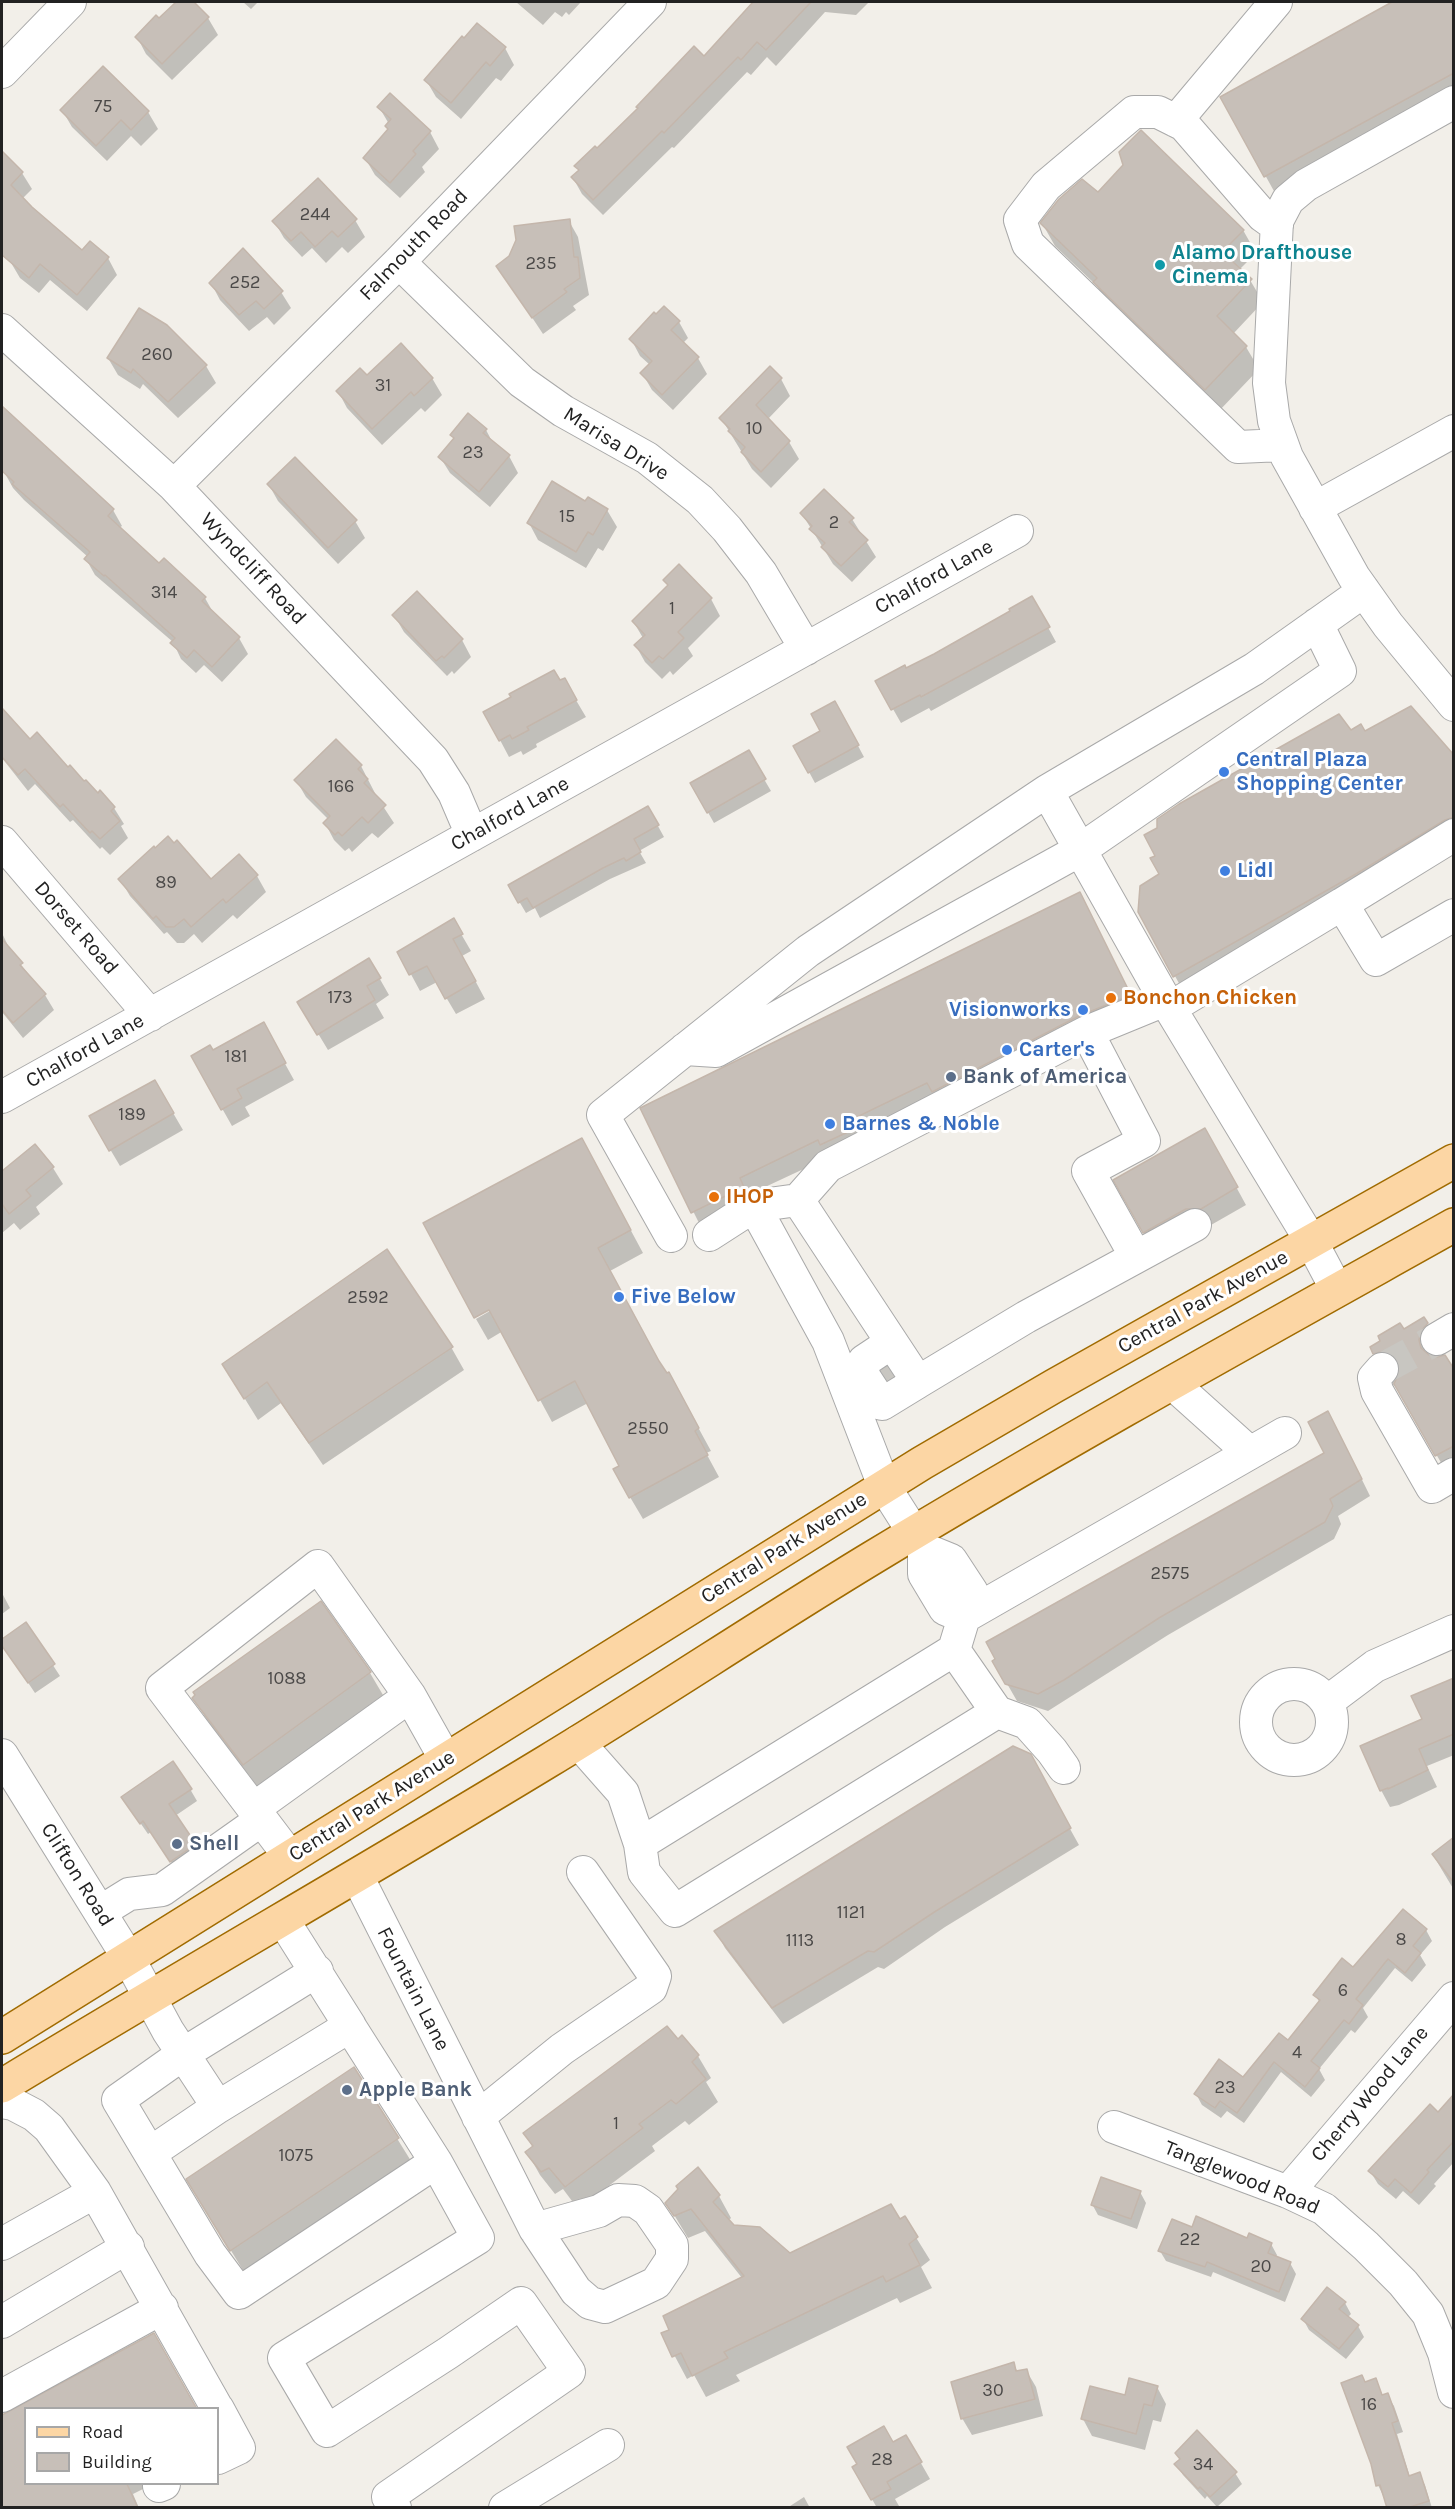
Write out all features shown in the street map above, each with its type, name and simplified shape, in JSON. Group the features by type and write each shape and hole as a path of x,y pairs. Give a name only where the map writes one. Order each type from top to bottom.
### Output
{"main road":[{"name":"Central Park Avenue","path":"2,2037 884,1486 1054,1386 1454,1161"},
{"path":"2,2086 148,1996 283,1920 919,1540 1172,1383 1454,1225"}],"street":[{"path":"2,72 70,2"},
{"name":"Falmouth Road","path":"174,486 399,262 650,2"},
{"path":"1176,121 1276,2"},
{"path":"1454,102 1306,185 1288,200 1277,225 1269,383 1274,421 1287,457 1354,577 1388,625 1454,705"},
{"path":"1277,225 1263,216 1184,125 1158,112 1134,112 1046,186 1020,220 1028,244 1238,447 1282,445"},
{"name":"Marisa Drive","path":"399,262 522,382 563,411 647,458 700,500 728,529 761,573 806,649"},
{"name":"Wyndcliff Road","path":"2,330 174,486 433,760 454,793 472,835"},
{"path":"1315,508 1454,431"},
{"name":"Chalford Lane","path":"2,1097 1017,531"},
{"path":"671,1236 603,1115 808,951 1047,791 1254,669 1365,591"},
{"path":"685,1049 716,1050 1080,850 1340,671 1317,624"},
{"path":"1047,791 1167,1004 1311,1241 1337,1290"},
{"path":"709,1235 754,1206 798,1200 828,1166 1087,1032 1167,1004 1342,904 1454,835"},
{"name":"Dorset Road","path":"2,842 150,1015"},
{"path":"1342,904 1376,960 1454,915"},
{"path":"1087,1032 1144,1141 1088,1171 1136,1257"},
{"path":"798,1200 890,1371 1026,1317 1195,1225"},
{"path":"754,1206 828,1341 884,1486 919,1540 924,1575 945,1609 964,1617"},
{"path":"1382,1370 1374,1378 1377,1391 1432,1487 1454,1474"},
{"path":"1172,1383 1250,1453"},
{"path":"640,1844 954,1650 964,1617 1285,1433"},
{"path":"290,1857 162,1688 318,1566 410,1696 446,1760"},
{"path":"1327,1702 1375,1666 1454,1631"},
{"path":"954,1650 997,1712 1027,1723 1052,1750 1064,1768"},
{"path":"100,1912 129,1894 162,1890 230,1843 257,1814 410,1696"},
{"path":"578,1742 623,1793 640,1844 644,1872 675,1911 997,1712"},
{"name":"Clifton Road","path":"2,1755 129,1959 183,2054 218,2107"},
{"path":"230,1843 255,1879"},
{"path":"478,2117 562,2049 651,1988 655,1976 583,1872"},
{"name":"Fountain Lane","path":"357,1876 535,2229"},
{"path":"162,1890 187,1922"},
{"path":"283,1920 436,2162 478,2238 284,2358 327,2431 521,2303 569,2372 388,2496 395,2508"},
{"path":"317,1971 183,2054 118,2100 210,2254 239,2293 436,2162"},
{"name":"Cherry Wood Lane","path":"1288,2192 1454,1998"},
{"path":"150,2153 218,2107 349,2025"},
{"path":"2,2102 13,2104 34,2115 49,2128 95,2192 128,2247 216,2407"},
{"name":"Tanglewood Road","path":"1114,2127 1288,2192 1323,2209 1366,2246 1403,2283 1428,2313 1444,2353 1454,2392"},
{"path":"2,2244 95,2192"},
{"path":"2,2322 128,2247"},
{"path":"2,2396 162,2308"},
{"path":"219,2413 239,2448 219,2458"},
{"path":"505,2508 608,2445"}],"building":[{"path":"176,2 194,2 209,17 162,64 135,37 156,15 159,18"},
{"path":"753,2 811,2 766,50 757,42 741,60 738,57 664,133 662,131 593,200 571,177 579,170 574,166 595,146 597,148 638,108 636,107 694,46 704,56"},
{"path":"1392,2 1454,2 1454,73 1264,177 1220,97"},
{"path":"477,23 506,47 490,66 486,62 451,103 424,80 462,36 464,38"},
{"path":"103,66 149,111 131,130 121,120 96,146 60,110"},
{"path":"390,93 431,131 413,151 416,154 390,183 363,158 388,129 385,126 391,119 377,107"},
{"name":"Alamo Drafthouse Cinema","path":"1141,130 1244,230 1222,252 1252,279 1217,316 1247,346 1205,390 1093,282 1097,278 1040,223 1059,199 1082,179 1098,192 1123,165 1119,152"},
{"path":"2,151 23,172 11,185 32,207 82,250 90,241 109,257 77,295 40,264 29,278 2,255"},
{"path":"318,178 357,219 338,237 332,231 315,247 301,232 291,241 272,221"},
{"path":"570,219 574,257 578,257 580,278 564,289 567,292 532,318 496,266 509,256 516,240 514,226"},
{"path":"243,248 283,291 264,309 256,301 239,315 209,283"},
{"path":"664,306 680,321 671,330 699,357 662,395 640,373 652,361 629,339 654,312 656,314"},
{"path":"139,308 167,325 207,365 168,402 133,369 131,373 107,358"},
{"path":"401,343 433,378 414,396 411,392 372,429 336,391 360,368 367,375"},
{"path":"770,366 782,378 756,405 790,441 761,472 741,452 745,447 728,431 730,429 719,418"},
{"path":"2,406 114,509 108,516 159,563 164,558 206,597 202,601 240,637 212,667 194,650 187,658 170,643 175,638 84,559 90,552 12,484 14,482 2,471"},
{"path":"468,413 487,429 483,433 510,455 479,492 438,457 454,438 450,435"},
{"path":"295,457 357,520 328,548 267,484"},
{"path":"552,481 585,501 588,497 608,509 593,535 588,532 576,552 527,523"},
{"path":"824,489 854,518 849,522 868,540 841,566 821,547 825,543 809,529 812,526 800,513"},
{"path":"679,564 712,598 678,632 684,638 663,659 659,656 652,663 634,645 645,635 632,621 668,585 663,580"},
{"path":"417,591 463,639 444,658 442,656 436,661 392,615"},
{"path":"1032,596 1050,627 921,697 920,695 891,710 875,681 905,665 906,668 934,654"},
{"path":"554,670 560,680 565,678 577,700 527,727 529,730 512,739 510,735 499,741 483,712 511,697 509,694"},
{"path":"835,701 859,745 808,773 793,746 820,731 811,714"},
{"path":"1411,706 1454,755 1454,817 1445,820 1356,874 1173,977 1138,912 1140,886 1159,874 1150,858 1155,856 1144,835 1157,828 1157,819 1179,804 1339,714 1351,730 1361,724 1365,731"},
{"path":"2,708 30,739 37,732 68,767 70,765 98,793 100,790 115,807 111,811 120,821 100,839 92,831 90,833 63,804 60,807 25,769 18,775 2,757"},
{"path":"336,739 362,765 358,769 368,779 364,783 386,805 368,823 362,817 342,836 338,832 335,835 323,823 330,816 294,780"},
{"path":"749,750 766,779 707,813 690,783"},
{"path":"648,806 659,825 634,839 641,852 626,861 624,858 603,868 533,908 527,898 518,903 508,885"},
{"path":"168,836 174,843 177,840 211,879 239,854 258,875 226,903 223,899 191,927 184,919 174,927 166,927 156,916 153,919 118,879"},
{"path":"1080,892 1131,995 1079,1016 932,1092 927,1083 857,1117 861,1126 820,1145 818,1140 740,1178 744,1187 691,1213 640,1108"},
{"path":"454,918 463,934 453,939 476,981 445,999 427,966 409,975 397,952"},
{"path":"2,939 23,963 20,965 46,994 13,1023 2,1010"},
{"path":"369,958 381,978 367,986 375,1000 317,1035 297,1002"},
{"path":"264,1022 286,1063 237,1089 242,1098 221,1110 191,1056 210,1045 213,1050"},
{"path":"155,1080 174,1113 109,1151 89,1116"},
{"path":"1205,1128 1238,1187 1201,1209 1186,1209 1143,1233 1113,1180"},
{"path":"582,1138 631,1230 598,1248 659,1361 667,1373 669,1372 699,1428 695,1431 708,1455 629,1498 613,1469 619,1466 575,1381 538,1401 489,1310 474,1318 423,1223"},
{"path":"35,1144 54,1167 26,1190 31,1196 9,1214 2,1204 2,1171"},
{"path":"387,1249 453,1347 309,1443 267,1382 244,1399 222,1364"},
{"path":"1424,1317 1428,1323 1421,1331 1419,1340 1421,1348 1429,1355 1437,1357 1445,1355 1454,1369 1454,1446 1435,1456 1394,1384 1399,1373 1399,1363 1393,1355 1385,1351 1373,1354 1370,1347 1380,1341 1378,1336 1400,1323 1404,1329"},
{"path":"1328,1411 1362,1479 1330,1499 1333,1506 1325,1522 1159,1618 1064,1680 1038,1694 1005,1684 992,1661 995,1659 986,1642 1324,1453 1308,1422"},
{"path":"321,1601 371,1672 243,1765 192,1698 195,1695 193,1692"},
{"path":"26,1622 55,1664 28,1683 2,1646 2,1639"},
{"path":"1454,1678 1454,1734 1419,1749 1428,1770 1380,1791 1360,1746 1422,1719 1411,1696"},
{"path":"1013,1746 1031,1754 1071,1828 874,1952 868,1951 772,2008 714,1931"},
{"path":"173,1761 192,1789 169,1804 196,1844 170,1862 143,1821 140,1824 121,1797"},
{"path":"1454,1837 1454,1883 1432,1854"},
{"path":"1403,1909 1427,1929 1413,1946 1421,1953 1405,1973 1388,1959 1356,1999 1363,2005 1349,2024 1344,2020 1311,2061 1320,2068 1305,2087 1274,2062 1237,2113 1220,2101 1215,2108 1194,2094 1219,2059 1243,2077 1279,2033 1288,2040 1320,2000 1313,1995 1342,1958 1353,1967"},
{"path":"667,2026 678,2039 682,2035 699,2055 692,2062 706,2079 676,2104 671,2100 639,2124 643,2128 565,2187 549,2168 541,2172 525,2152 533,2146 523,2133"},
{"path":"354,2067 399,2138 230,2251 186,2179"},
{"path":"1454,2094 1454,2141 1427,2170 1429,2172 1411,2193 1395,2179 1388,2187 1368,2171 1430,2104 1438,2112"},
{"path":"698,2167 720,2195 713,2202 734,2225 760,2227 790,2253 891,2204 900,2219 905,2216 918,2237 909,2244 920,2265 886,2282 883,2276 724,2352 728,2358 692,2376 681,2353 672,2357 661,2333 669,2330 663,2316 744,2276 691,2209 674,2216 665,2203 678,2189 676,2186"},
{"path":"1101,2177 1141,2191 1131,2219 1091,2205"},
{"path":"1196,2216 1247,2238 1249,2233 1272,2243 1268,2253 1291,2262 1279,2292 1207,2262 1205,2267 1158,2251 1172,2219 1192,2227"},
{"path":"1327,2287 1346,2302 1339,2309 1359,2325 1339,2349 1301,2319"},
{"path":"154,2333 196,2407 24,2407 24,2485 127,2485 138,2508 2,2508 2,2415"},
{"path":"1014,2362 1016,2371 1027,2369 1035,2399 961,2419 951,2382"},
{"path":"1362,2375 1365,2382 1376,2378 1382,2395 1388,2393 1398,2421 1392,2423 1409,2476 1420,2472 1429,2501 1407,2508 1387,2508 1380,2485 1376,2486 1371,2464 1341,2383"},
{"path":"1129,2378 1158,2386 1152,2406 1144,2404 1136,2434 1081,2419 1090,2386 1125,2395"},
{"path":"884,2426 893,2442 906,2435 922,2462 887,2482 891,2489 871,2500 852,2467 857,2464 847,2447"},
{"path":"1197,2430 1237,2472 1210,2497 1200,2487 1198,2489 1174,2464 1180,2459 1175,2453"}],"tunnel":[{"path":"1382,1369 1437,1339"},
{"path":"878,1368 888,1385"}],"place":[{"name":"Alamo Drafthouse Cinema","path":"1160,265"},
{"name":"Central Plaza Shopping Center","path":"1224,772"},
{"name":"Lidl","path":"1225,871"},
{"name":"Bonchon Chicken","path":"1111,998"},
{"name":"Visionworks","path":"1083,1010"},
{"name":"Carter's","path":"1007,1050"},
{"name":"Bank of America","path":"951,1077"},
{"name":"Barnes & Noble","path":"830,1124"},
{"name":"IHOP","path":"714,1197"},
{"name":"Five Below","path":"619,1297"},
{"name":"Shell","path":"177,1844"},
{"name":"Apple Bank","path":"347,2090"}]}
